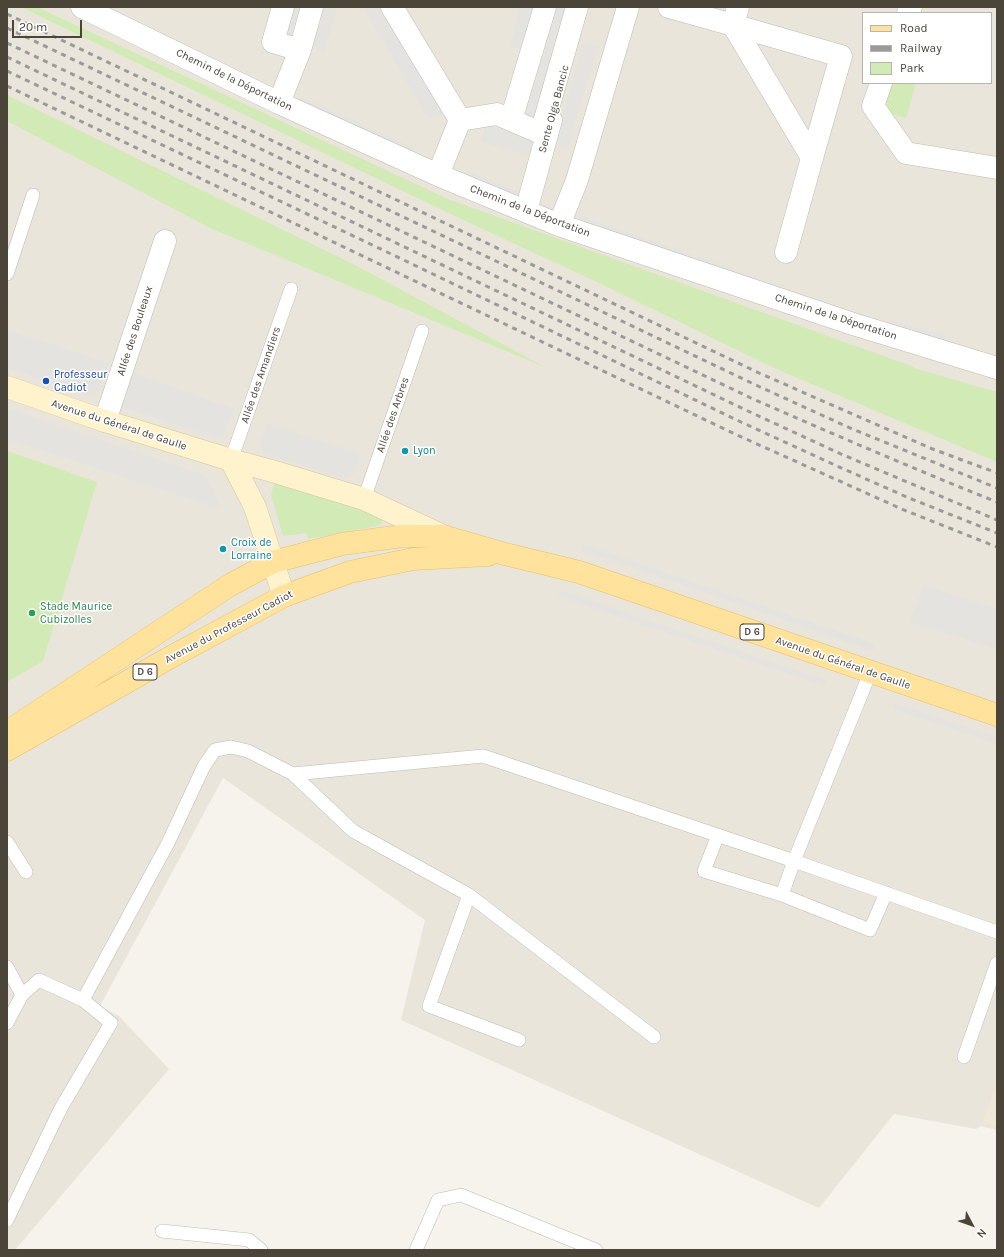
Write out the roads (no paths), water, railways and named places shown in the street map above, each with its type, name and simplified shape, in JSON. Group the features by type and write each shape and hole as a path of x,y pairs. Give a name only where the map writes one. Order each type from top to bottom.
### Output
{"main road":[{"name":"Avenue du Général de Gaulle","path":"273,562 342,544 402,536 443,536 505,554 579,572 997,715"},
{"name":"Avenue du Général de Gaulle","path":"350,572 413,559 505,554"},
{"name":"D 6","path":"7,732 230,585 273,562"},
{"name":"Avenue du Professeur Cadiot","path":"7,750 169,658 284,596 350,572"}],"street":[{"name":"Chemin de la Déportation","path":"82,7 279,103 438,175 559,225 853,324 997,368"},
{"path":"283,7 273,42 300,50"},
{"path":"279,103 300,50 312,7"},
{"path":"392,7 460,120"},
{"path":"511,120 545,7"},
{"path":"460,120 497,114 541,133 577,7"},
{"name":"Sente Olga Bancic","path":"526,211 582,7"},
{"path":"559,225 577,180 628,7"},
{"path":"669,7 736,16 841,56 786,252"},
{"path":"736,16 812,158"},
{"path":"881,84 873,106 906,152 997,168"},
{"path":"438,175 460,120"},
{"name":"Allée des Bouleaux","path":"105,421 165,241"},
{"name":"Avenue du Général de Gaulle","path":"7,387 105,421 364,499 443,536"},
{"path":"231,460 255,507 284,596"}],"lane":[{"path":"7,274 33,195"},
{"name":"Allée des Amandiers","path":"231,460 291,289"},
{"name":"Allée des Arbres","path":"364,499 422,331"},
{"path":"782,895 794,861 870,672"},
{"path":"83,1000 168,843 204,766 215,750 231,747 248,751 293,774 353,831 468,895 654,1037"},
{"path":"293,774 483,756 794,861 997,932"},
{"path":"718,835 704,871 782,895 870,930 886,893"},
{"path":"7,842 26,872"},
{"path":"468,895 429,1006 519,1040"},
{"path":"964,1057 997,963"},
{"path":"7,967 22,994"},
{"path":"7,1023 22,994 39,980 83,1000 111,1023 61,1108 7,1220"},
{"path":"416,1250 438,1200 461,1195 596,1250"},
{"path":"162,1231 249,1240 261,1250"}],"railway":[{"path":"7,14 759,373 930,448 997,473"},
{"path":"7,28 758,386 850,428 997,488"},
{"path":"7,43 751,398 997,502"},
{"path":"7,57 750,412 841,454 997,520"},
{"path":"7,71 741,422 909,498 997,533"},
{"path":"7,86 737,435 904,510 997,547"}],"place":[{"name":"Professeur Cadiot","path":"46,381"},
{"name":"Lyon","path":"405,451"},
{"name":"Croix de Lorraine","path":"223,549"},
{"name":"Stade Maurice Cubizolles","path":"32,613"}]}
